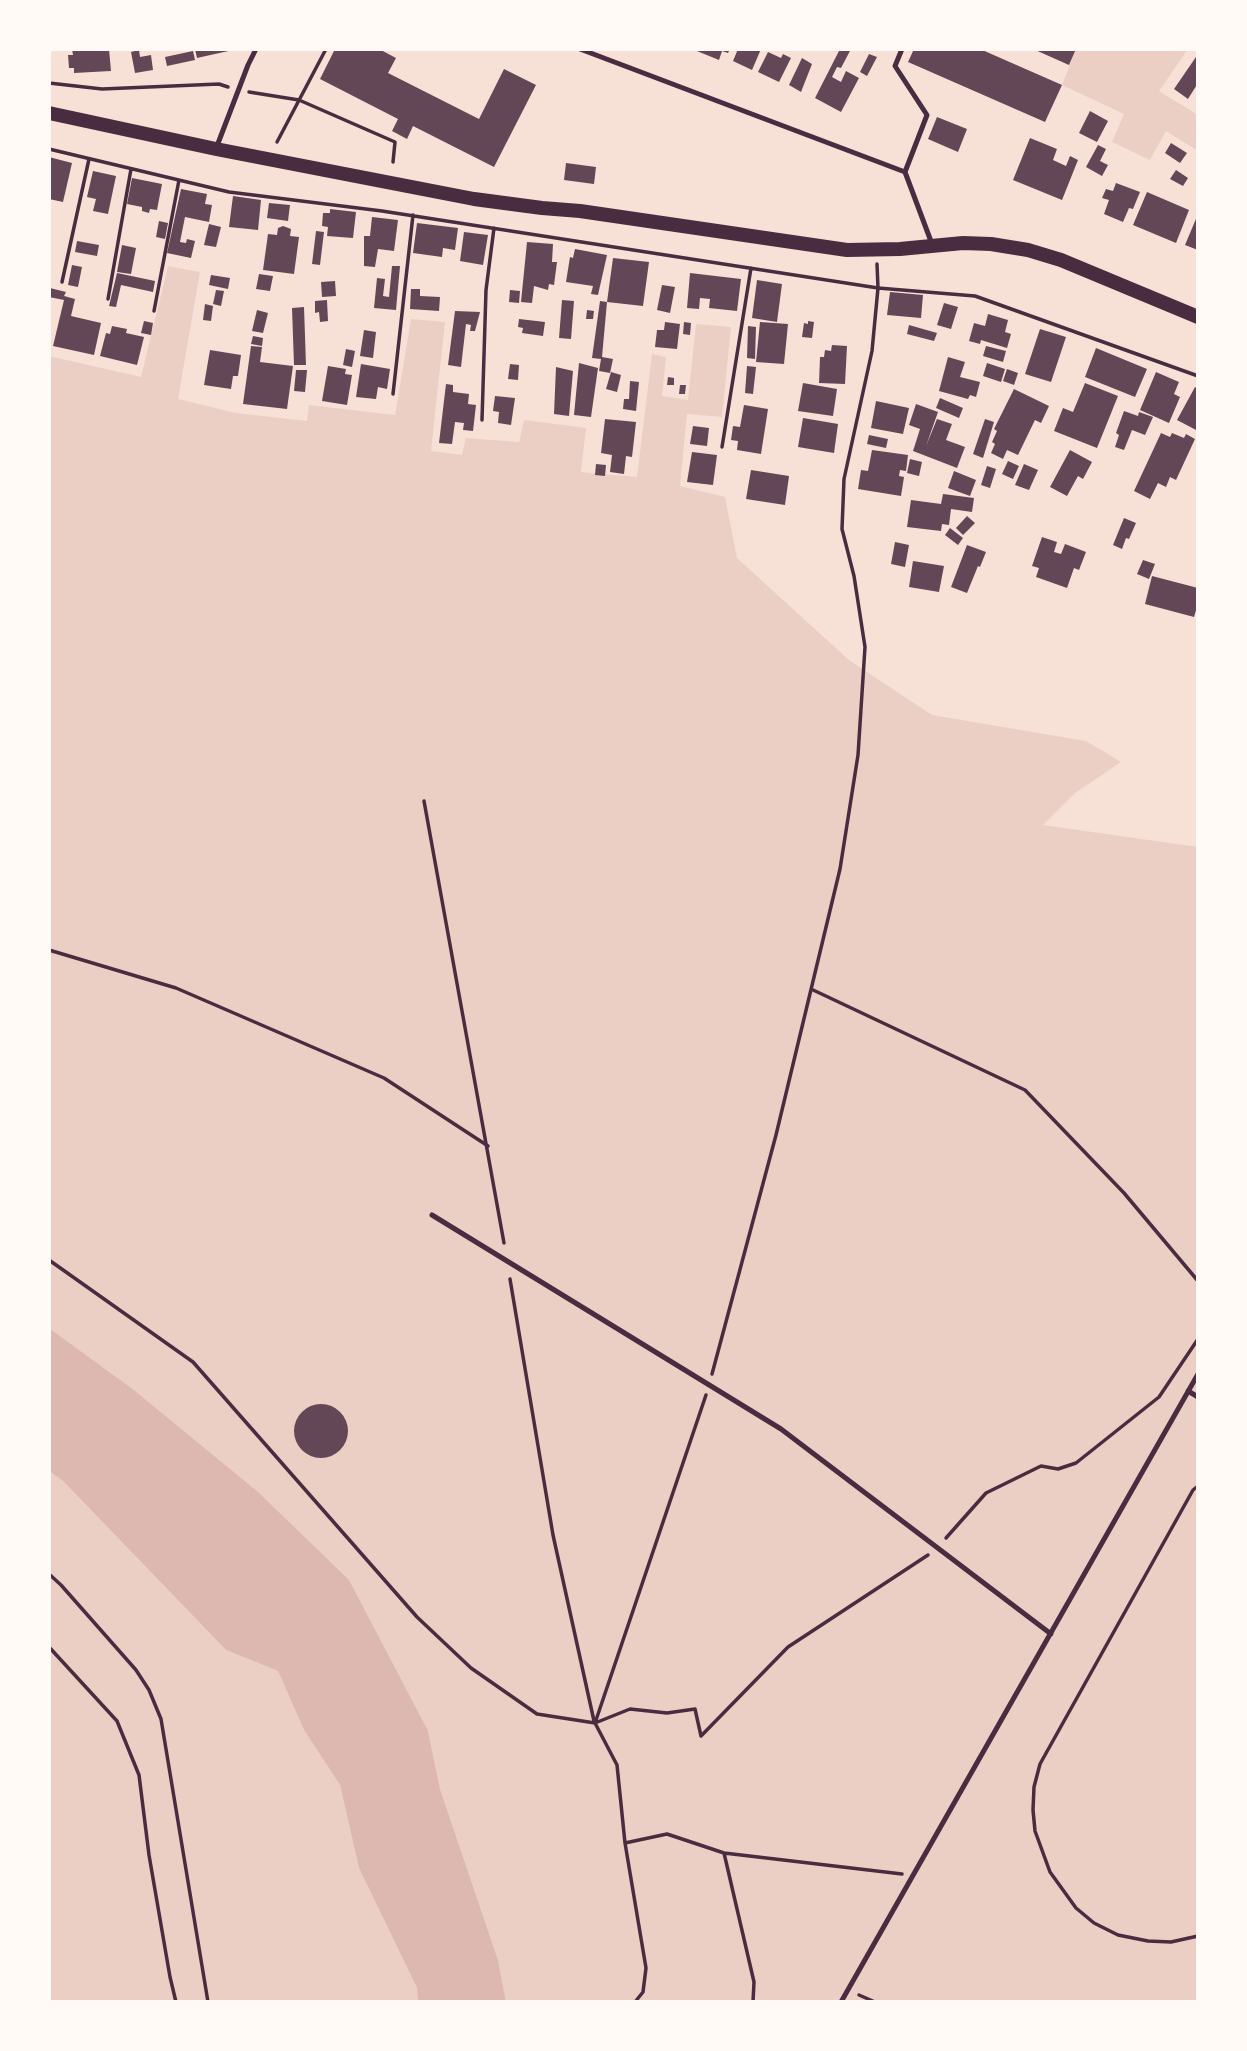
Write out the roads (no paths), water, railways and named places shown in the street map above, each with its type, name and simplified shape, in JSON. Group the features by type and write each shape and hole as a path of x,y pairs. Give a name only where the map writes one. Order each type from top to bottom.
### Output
{"main road":[{"path":"49,113 216,149 474,199 580,211 847,250 932,244 991,244 1028,250 1061,260 1198,317"}],"lane":[{"path":"216,149 256,49"},
{"path":"580,49 905,172"},
{"path":"902,49 895,66 927,115 905,172 932,244"},
{"path":"432,1215 781,1429 1051,1634"},
{"path":"841,2002 1198,1374"},
{"path":"1188,1391 1198,1397"}]}
